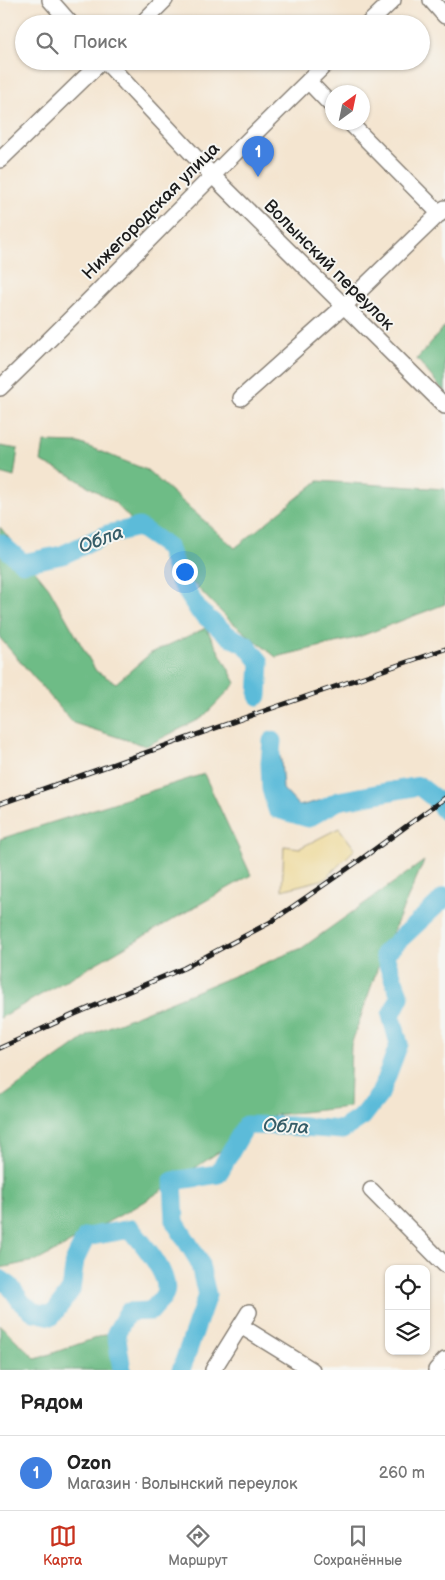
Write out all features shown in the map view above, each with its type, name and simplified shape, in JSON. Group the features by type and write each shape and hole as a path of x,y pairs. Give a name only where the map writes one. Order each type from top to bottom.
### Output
{"street":[{"path":"50,0 63,15"},
{"path":"150,15 165,0"},
{"path":"377,15 393,0"},
{"path":"431,0 445,16"},
{"path":"0,160 95,70"},
{"name":"Волынский переулок","path":"113,70 212,175 445,406"},
{"name":"Нижегородская улица","path":"0,388 320,70"},
{"path":"308,81 325,99"},
{"path":"241,398 344,306 442,211 357,130"},
{"path":"371,1190 445,1265"},
{"path":"213,1370 249,1312"},
{"path":"241,1326 312,1370"},
{"path":"436,1370 445,1360"}],"green space":[{"path":"445,326 445,393 417,359"},
{"path":"44,442 79,443 147,470 235,548 318,481 445,489 445,604 356,638 276,657 228,619 114,502 68,474 41,462"},
{"path":"0,446 18,449 14,477 0,473"},
{"path":"0,527 49,588 96,671 116,683 151,653 206,628 236,683 202,718 146,746 73,723 0,638"},
{"path":"204,774 251,875 0,1018 0,839"},
{"path":"424,861 380,961 351,1045 349,1107 274,1115 144,1202 39,1260 0,1268 0,1099 89,1035 302,948"},
{"path":"0,1325 36,1359 107,1334 117,1370 0,1370"}],"sand":[{"path":"339,828 355,849 325,879 282,890 284,846 300,848"}],"water":[{"path":"272,741 276,743 281,760 283,789 299,806 338,796 374,790 392,782 424,778 419,786 338,801 308,818 277,809 271,789 270,763"}],"waterway":[{"name":"Обла","path":"0,543 23,563 62,555 108,534 139,527 168,547 180,581 199,611 229,636 246,645 260,662 258,696"},
{"name":"Обла","path":"272,741 270,763 271,789 277,809 308,818 338,801 419,786 433,797 445,811"},
{"name":"Обла","path":"181,1370 207,1295 199,1261 175,1222 173,1181 218,1174 246,1125 342,1130 363,1116 380,1094 399,1044 391,1015 400,997 384,954 445,897"},
{"name":"Обла","path":"0,1279 10,1286 22,1303 34,1312 52,1316 71,1290 75,1260 86,1237 131,1229 160,1269 166,1286 164,1295 151,1311 128,1312 116,1333 122,1370"}],"railway":[{"path":"0,804 445,649"},
{"path":"0,1048 184,968 269,923 445,798"}],"place":[{"name":"Ozon","path":"258,177"}]}
